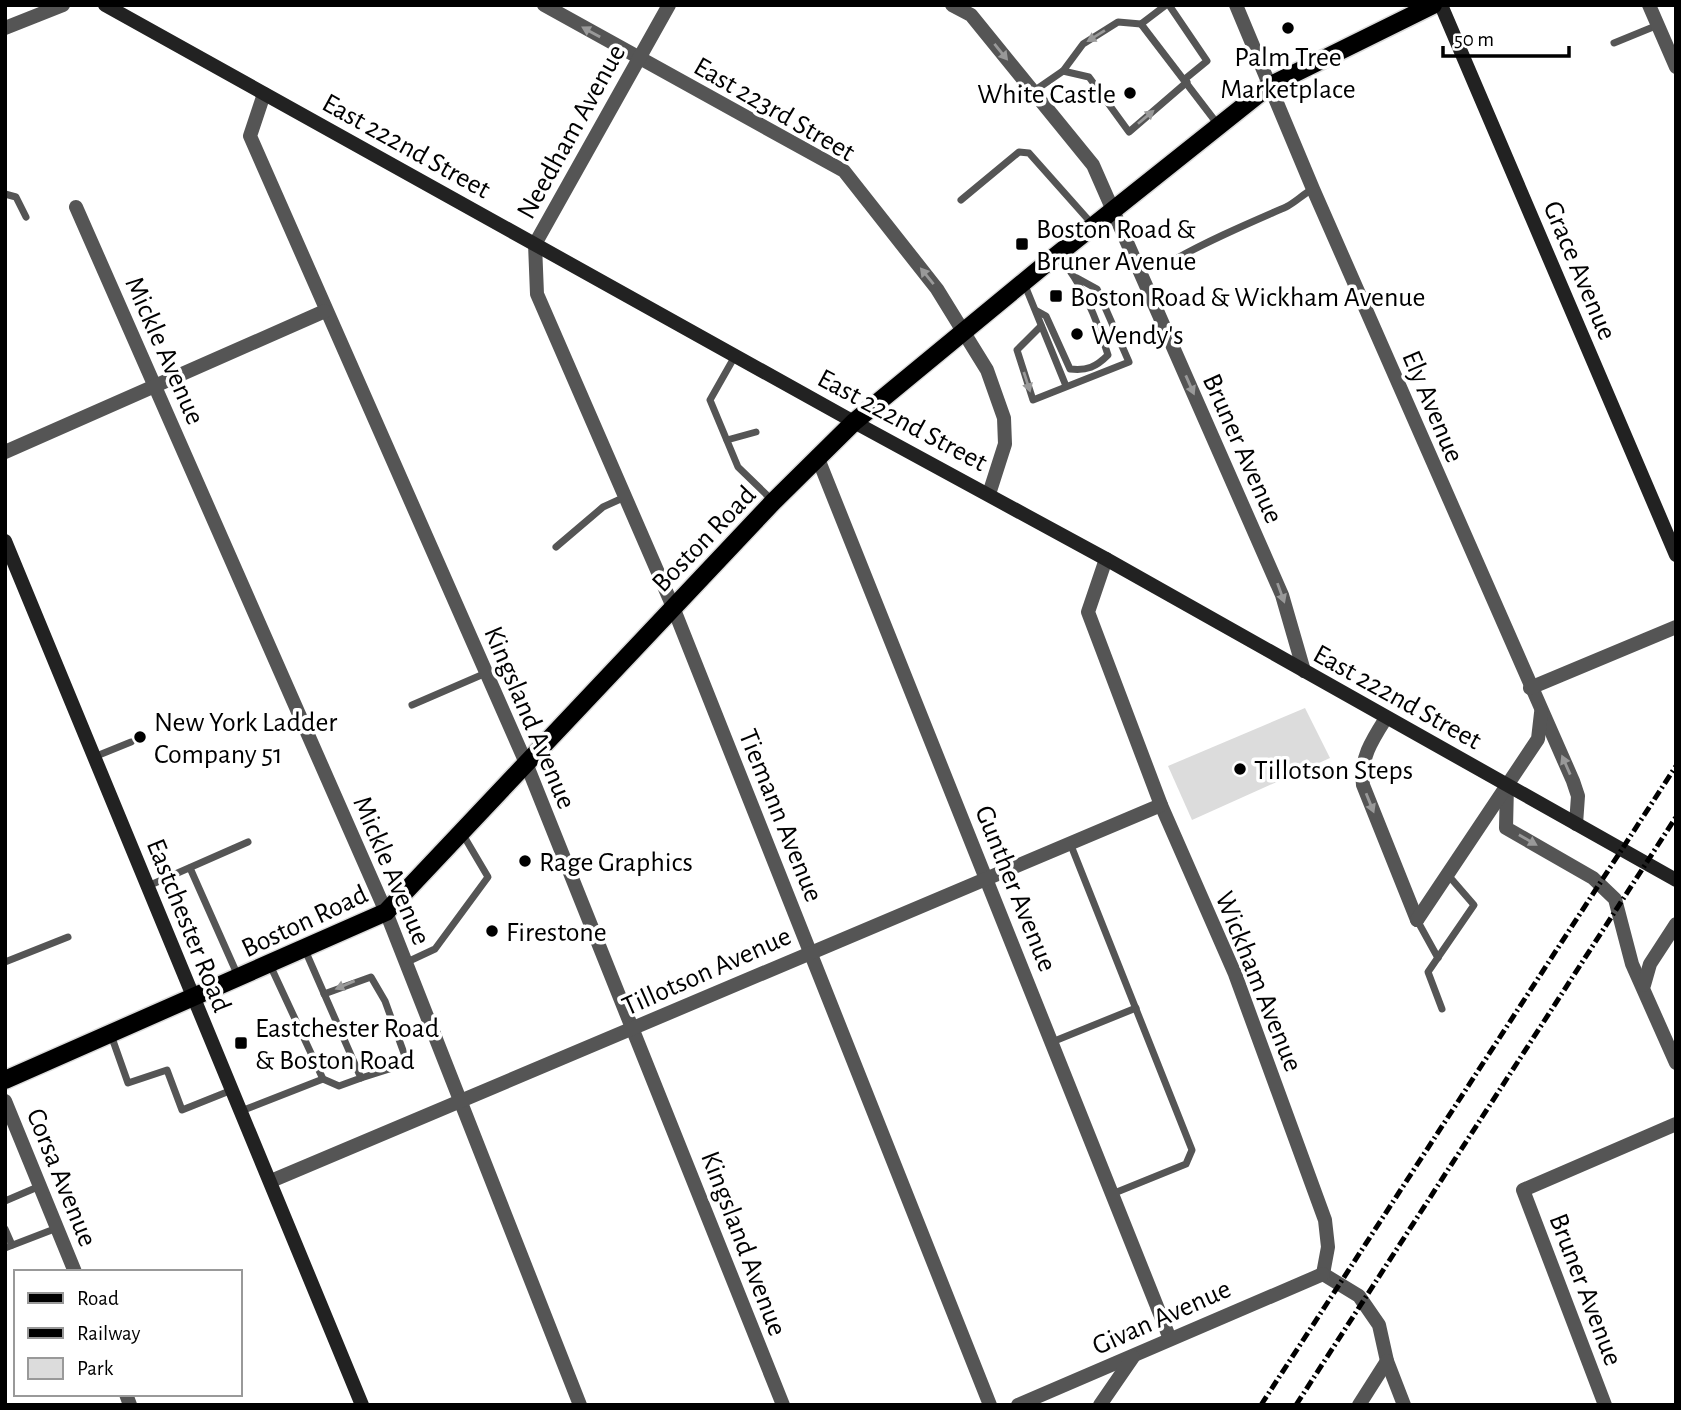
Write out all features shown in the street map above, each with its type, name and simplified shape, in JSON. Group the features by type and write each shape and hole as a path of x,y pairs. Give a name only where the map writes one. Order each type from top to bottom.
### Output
{"main road":[{"name":"Boston Road","path":"5,1080 194,999 386,912 817,456 854,422 1058,254 1269,86 1433,5"}],"street":[{"path":"5,28 63,5"},
{"name":"East 222nd Street","path":"104,5 854,422 1107,559 1676,880"},
{"name":"East 223rd Street","path":"544,5 844,171 937,289 963,334"},
{"name":"Needham Avenue","path":"535,244 669,5"},
{"name":"Bruner Avenue","path":"952,5 971,15 1093,165 1282,595 1304,671"},
{"name":"Ely Avenue","path":"1236,5 1313,189 1578,796 1576,824"},
{"name":"Grace Avenue","path":"1441,5 1676,555"},
{"path":"1649,5 1676,67"},
{"name":"Kingsland Avenue","path":"264,94 250,136 526,763 783,1405"},
{"name":"Mickle Avenue","path":"76,207 386,912 580,1405"},
{"name":"Tiemann Avenue","path":"535,244 537,294 673,607 990,1405"},
{"path":"5,452 325,311"},
{"path":"963,334 987,370 1004,418 1005,444 989,494"},
{"name":"Gunther Avenue","path":"817,456 1170,1339"},
{"name":"Eastchester Road","path":"5,541 362,1405"},
{"name":"Wickham Avenue","path":"1107,559 1088,612 1161,805 1235,974 1325,1220 1328,1247 1323,1274"},
{"path":"1530,688 1676,627"},
{"path":"1417,920 1538,739 1541,710"},
{"path":"1386,718 1368,746 1361,768 1363,785 1417,920"},
{"path":"1507,785 1506,828 1593,878 1615,898 1632,964 1644,985 1676,1063"},
{"name":"Tillotson Avenue","path":"271,1181 460,1103 810,951 1161,805"},
{"path":"1644,985 1644,974 1676,924"},
{"name":"Corsa Avenue","path":"5,1101 74,1270"},
{"name":"Bruner Avenue","path":"1605,1405 1523,1191 1676,1124"},
{"path":"1323,1274 1359,1296 1379,1325 1387,1362 1404,1405"},
{"name":"Givan Avenue","path":"1018,1405 1323,1274"},
{"path":"1100,1405 1134,1355"},
{"path":"1359,1405 1387,1362"}],"lane":[{"path":"1033,92 1063,71 1083,44 1118,22 1141,24 1168,5 1207,61 1129,132 1088,77 1063,71"},
{"path":"1141,24 1219,126"},
{"path":"1614,43 1658,25"},
{"path":"961,200 1019,152 1029,153 1093,226"},
{"path":"1172,261 1223,232 1290,205 1313,189"},
{"path":"5,194 16,197 26,217"},
{"path":"1037,311 1046,316 1070,369 1084,371 1099,365 1108,355 1095,315 1077,278 1058,254"},
{"path":"1041,326 1017,350 1033,400 1129,362 1097,289 1077,278"},
{"path":"1024,283 1066,386"},
{"path":"735,356 710,400 738,467 774,502"},
{"path":"727,440 756,432"},
{"path":"555,547 603,507 625,497"},
{"path":"412,705 486,673"},
{"path":"94,757 131,742"},
{"path":"405,963 435,949 488,877 461,832"},
{"path":"148,886 248,842"},
{"path":"1070,843 1192,1150 1186,1164 1112,1194"},
{"path":"190,868 240,978"},
{"path":"1442,1009 1428,972 1474,905 1448,874"},
{"path":"1417,920 1438,958"},
{"path":"5,962 68,937"},
{"path":"304,949 361,1078"},
{"path":"270,965 323,1079 339,1086 402,1065 405,1056 385,1001 371,977 324,994"},
{"path":"1052,1042 1136,1008"},
{"path":"110,1035 128,1083 167,1070 182,1110 232,1090"},
{"path":"241,1111 323,1079"},
{"path":"5,1201 40,1186"},
{"path":"5,1229 9,1247 57,1228"}],"green space":[{"path":"1305,708 1330,758 1192,820 1168,766"}],"railway":[{"path":"1261,1405 1676,766"},
{"path":"1296,1405 1676,817"}],"place":[{"name":"Palm Tree Marketplace","path":"1288,28"},
{"name":"White Castle","path":"1130,93"},
{"name":"Boston Road & Bruner Avenue","path":"1022,244"},
{"name":"Boston Road & Wickham Avenue","path":"1056,296"},
{"name":"Wendy's","path":"1077,334"},
{"name":"New York Ladder Company 51","path":"140,737"},
{"name":"Tillotson Steps","path":"1240,769"},
{"name":"Rage Graphics","path":"525,861"},
{"name":"Firestone","path":"492,931"},
{"name":"Eastchester Road & Boston Road","path":"241,1043"}]}
